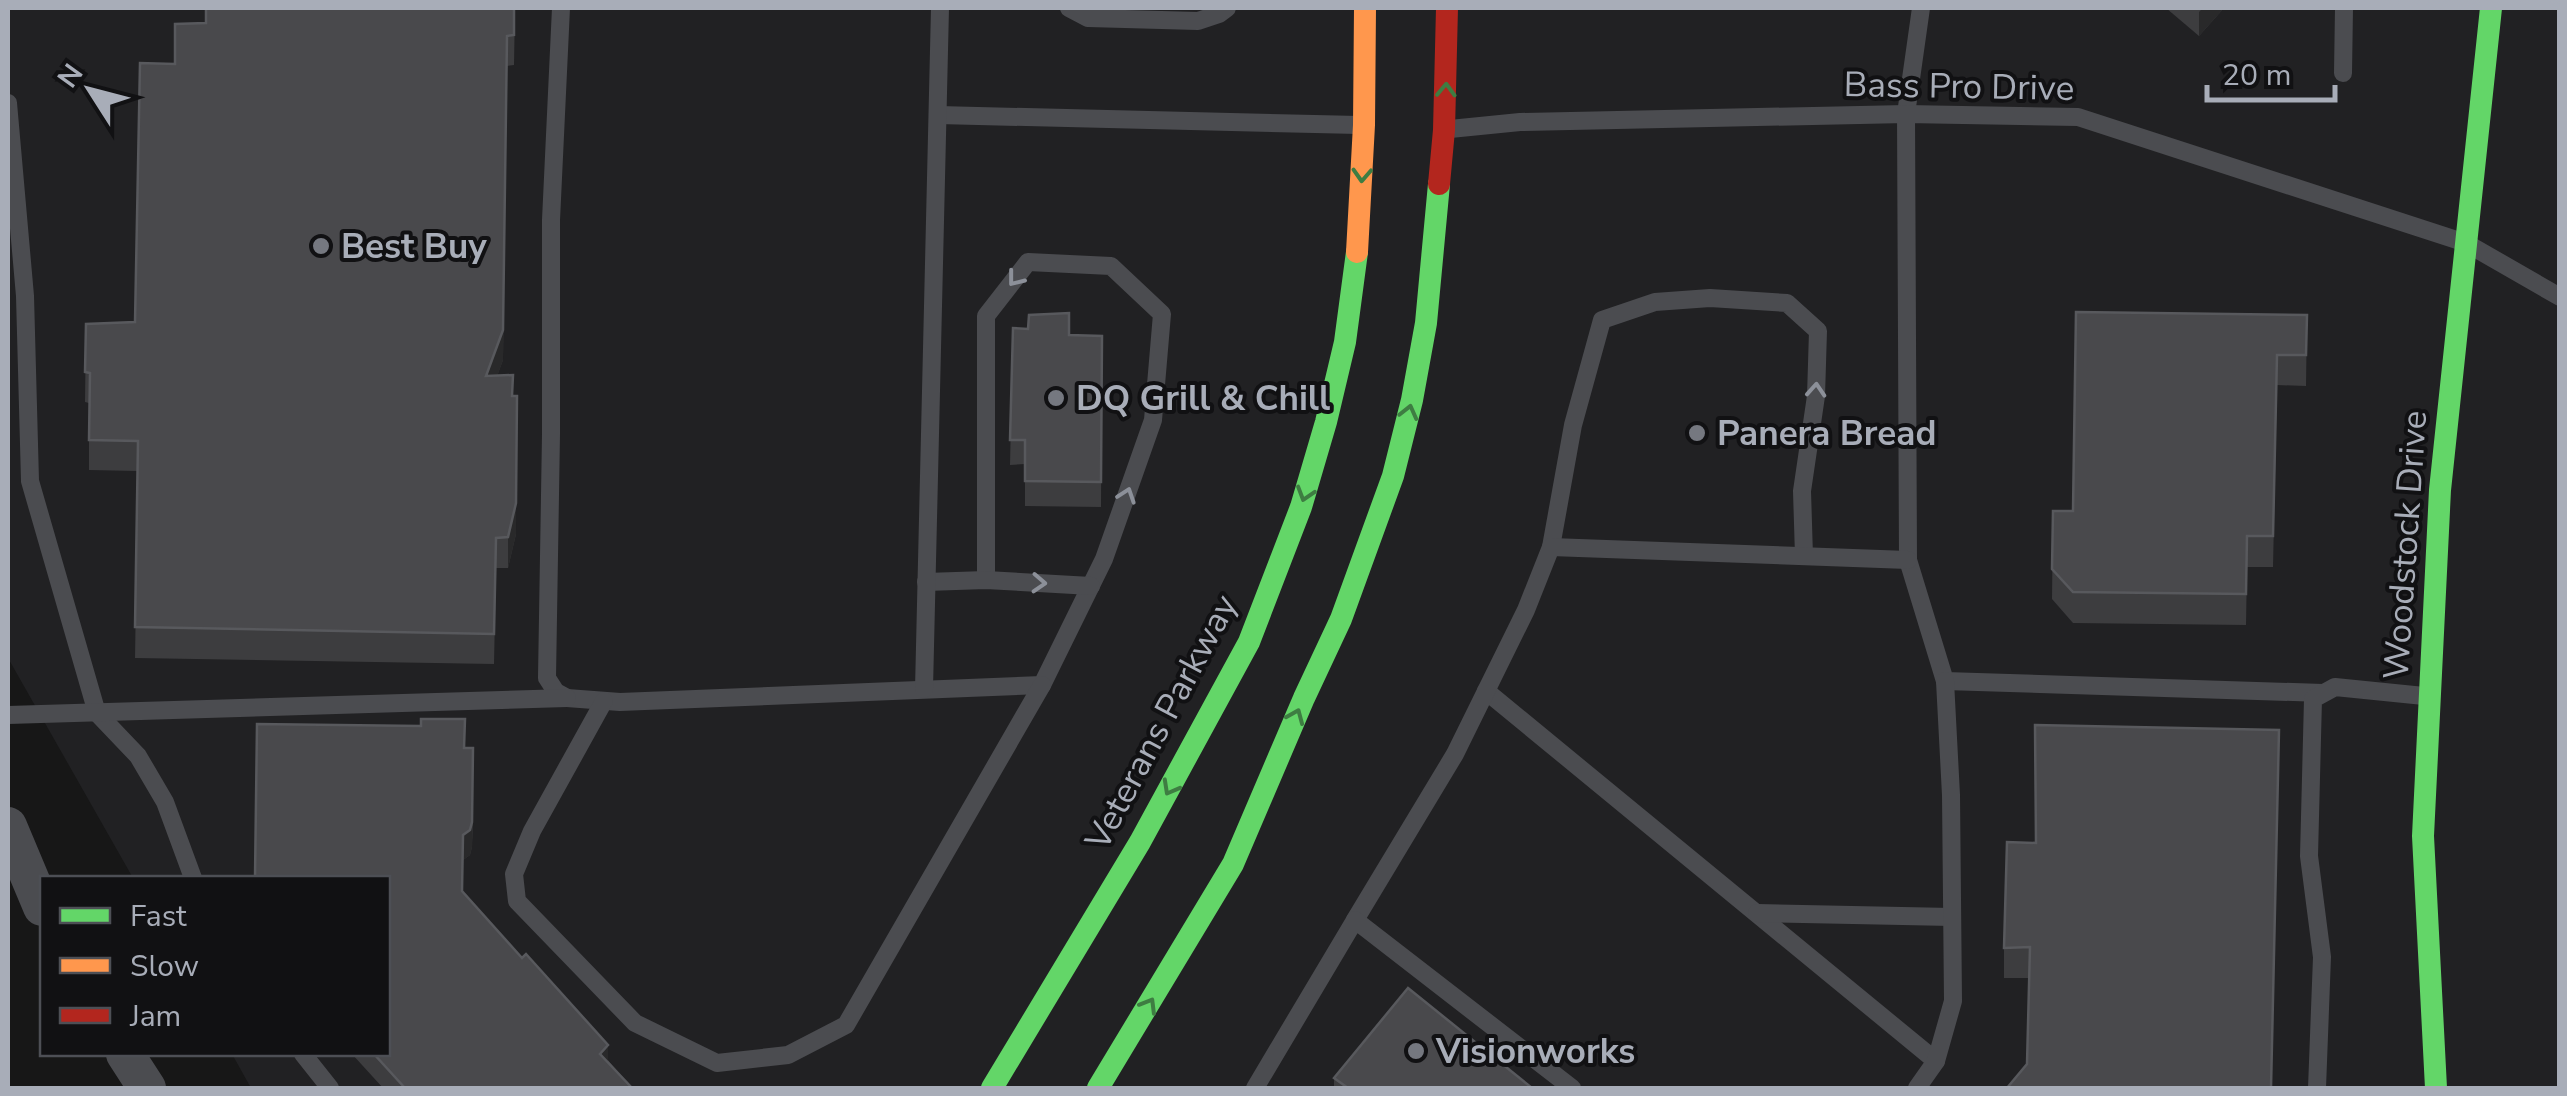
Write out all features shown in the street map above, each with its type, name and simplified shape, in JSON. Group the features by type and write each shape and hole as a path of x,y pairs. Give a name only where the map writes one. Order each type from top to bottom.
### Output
{"main road":[{"name":"Veterans Parkway","path":"992,1088 1140,842 1249,642 1301,507 1346,342 1372,126 1365,8"},
{"path":"1098,1088 1233,864 1341,619 1393,476 1426,322 1447,8"},
{"name":"Woodstock Drive","path":"2436,1088 2424,836 2440,490 2491,8"}],"street":[{"path":"8,826 40,902"},
{"path":"126,1056 148,1088"}],"lane":[{"path":"560,8 551,220 548,678 556,692 567,698"},
{"path":"924,690 940,8"},
{"path":"1069,8 1088,18 1198,21 1227,8"},
{"path":"1917,1088 1936,1061 1953,1002 1952,794 1945,681 1908,560 1906,114 1921,8"},
{"path":"2343,73 2344,8"},
{"path":"8,104 24,296 30,481 96,713 138,756 165,802 192,876"},
{"name":"Bass Pro Drive","path":"1436,129 1520,122 1906,114 2078,117 2466,244 2560,297"},
{"path":"938,115 1372,126"},
{"path":"604,700 532,831 514,874 517,901 636,1023 717,1063 788,1055 846,1025 1042,685 1104,559 1153,420 1162,314 1111,266 1028,262 986,316 986,580"},
{"path":"1254,1088 1455,754 1526,610 1551,546 1573,425 1602,320 1655,302 1710,298 1787,303 1818,332 1816,396 1802,491 1804,556"},
{"path":"1551,546 1908,560"},
{"path":"926,582 986,580 1092,586"},
{"path":"1945,681 2324,693"},
{"path":"8,716 1042,685"},
{"path":"2317,1088 2322,957 2309,856 2313,699 2335,687 2430,696"},
{"path":"1486,691 1936,1061"},
{"path":"1757,914 1952,917"},
{"path":"1355,920 1572,1088"},
{"path":"305,1056 330,1088"}],"shaded area":[{"path":"8,8 2559,8 2559,1088 251,1088 233,1056 390,1056 390,876 132,876 8,658"}],"building":[{"path":"206,8 514,8 514,35 507,36 503,330 486,376 513,375 512,396 517,396 516,503 508,537 496,538 494,634 135,627 138,441 89,440 86,324 135,322 140,63 175,64 175,24 206,23"},
{"path":"2076,312 2307,315 2306,355 2277,355 2273,536 2247,536 2246,594 2073,592 2052,569 2053,511 2073,511"},
{"name":"DQ Grill & Chill","path":"1069,313 1069,335 1102,336 1101,482 1025,481 1025,440 1010,440 1013,328 1028,329 1029,315"},
{"path":"421,719 465,719 464,748 473,748 472,822 463,835 462,891 522,958 526,954 608,1045 600,1054 632,1088 405,1088 376,1056 390,1056 390,876 255,876 257,724 421,726"},
{"path":"2035,725 2279,730 2271,1088 2007,1088 2027,1064 2030,947 2004,948 2007,842 2036,843"},
{"path":"1408,988 1532,1088 1348,1088 1334,1078"}],"traffic: fast":[{"path":"2436,1088 2423,836 2440,490 2491,8"},
{"path":"1098,1088 1233,864 1341,619 1393,476 1412,400 1426,323 1439,184"},
{"path":"992,1088 1140,842 1249,642 1301,507 1326,422 1345,342 1357,252"}],"traffic: slow":[{"path":"1357,252 1365,8"}],"traffic: jam":[{"path":"1439,184 1447,8"}],"place":[{"name":"Best Buy","path":"321,246"},
{"name":"DQ Grill & Chill","path":"1056,398"},
{"name":"Panera Bread","path":"1697,433"},
{"name":"Visionworks","path":"1416,1051"}]}
